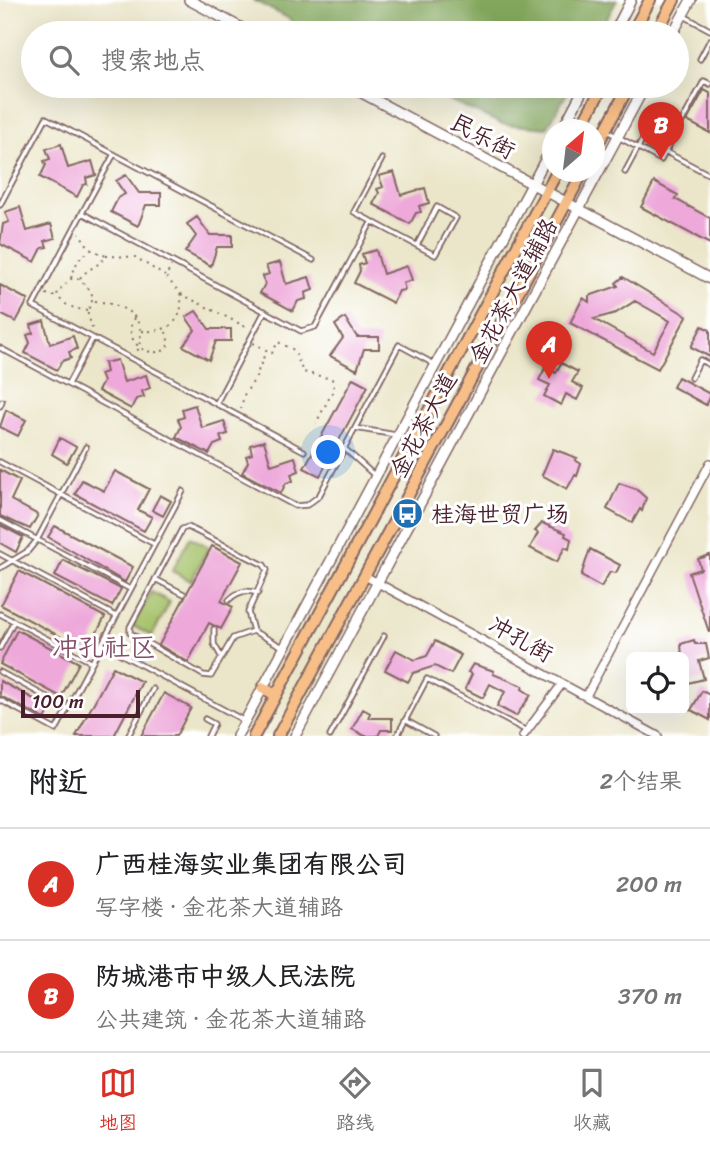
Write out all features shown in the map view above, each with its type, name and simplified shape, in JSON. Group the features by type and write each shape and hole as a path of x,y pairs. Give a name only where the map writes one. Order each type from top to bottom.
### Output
{"highway":[{"path":"639,21 650,0"},
{"path":"663,21 674,0"},
{"path":"585,119 596,98"},
{"path":"606,130 623,98"},
{"name":"金花茶大道","path":"254,736 551,182"},
{"name":"金花茶大道","path":"278,736 578,182"},
{"path":"263,688 276,695"}],"street":[{"path":"189,0 228,21"},
{"path":"620,21 631,0"},
{"path":"679,21 691,0"},
{"name":"民乐街","path":"372,98 710,279"},
{"path":"568,119 579,98"},
{"name":"金花茶大道辅路","path":"295,736 639,98"},
{"name":"金花茶大道辅路","path":"237,736 542,166"},
{"path":"586,696 710,463"},
{"name":"冲孔街","path":"365,576 658,736"},
{"path":"525,733 562,684"}],"lane":[{"path":"682,16 710,30"},
{"path":"700,60 710,40"},
{"path":"606,130 662,160 704,81 710,84"},
{"path":"0,205 46,118 313,260"},
{"path":"625,172 648,129 671,142"},
{"path":"666,152 710,175"},
{"path":"114,154 33,306 304,450"},
{"path":"382,159 354,212 435,255 456,218 437,208 417,245"},
{"path":"82,213 301,331 315,327 372,221"},
{"path":"216,404 265,312"},
{"path":"68,384 93,338"},
{"path":"0,348 295,506 307,505 319,496 399,345 436,365"},
{"path":"691,378 700,360 710,365"},
{"path":"355,428 398,436"},
{"path":"0,568 14,562 37,540 86,447"},
{"path":"344,448 376,477"},
{"path":"0,462 154,544"},
{"path":"0,700 55,730 183,491"},
{"path":"0,520 130,589"},
{"path":"253,631 233,638 215,672 203,675 130,634 130,627 182,529 188,527 264,565 267,576 248,611 253,631 284,648"},
{"path":"0,554 116,616"},
{"path":"155,579 184,594"},
{"path":"229,600 249,590 258,593"},
{"path":"0,614 91,662"},
{"path":"0,648 14,621"},
{"path":"214,629 214,644 222,658"},
{"path":"330,736 384,636"},
{"path":"102,643 245,721"},
{"path":"0,672 67,708"},
{"path":"397,736 427,679 525,733"},
{"path":"128,736 153,689"},
{"path":"205,719 214,724 208,736"},
{"path":"405,720 435,736"}],"path":[{"path":"74,228 91,250 106,256 135,257 166,276 180,293 255,332"},
{"path":"71,279 78,260 91,250"},
{"path":"79,279 87,269 103,262 106,256"},
{"path":"166,276 173,262"},
{"path":"58,298 57,292 61,285 71,279 79,279 93,291 94,300 87,312"},
{"path":"40,292 58,298 67,306 87,312"},
{"path":"142,331 166,330 174,325 180,314 180,293"},
{"path":"94,300 121,306 134,317 142,331 140,347 134,360"},
{"path":"87,312 93,327 93,338"},
{"path":"134,317 128,327 129,335 140,347 158,353 165,350 169,344 166,330"},
{"path":"249,341 272,354 278,342 294,350 303,372 331,379 334,389 316,423"},
{"path":"237,415 244,405 244,395 255,379 266,350"}],"green space":[{"path":"253,0 617,0 606,21 291,21"},
{"path":"445,98 564,98 552,119 542,119 542,128 502,124"},
{"path":"190,537 209,547 191,581 172,571"},
{"path":"151,592 170,602 152,636 133,626"}],"building":[{"path":"704,90 710,93 710,133 687,121"},
{"path":"61,144 68,168 92,161 96,175 86,178 87,184 83,185 77,197 40,177 46,165 44,161 50,159 46,149"},
{"path":"394,172 401,195 425,188 429,203 419,206 421,212 416,213 410,224 373,204 379,193 377,189 383,187 379,176"},
{"path":"126,175 139,193 161,193 161,205 146,205 138,226 111,212 118,198 125,194 116,181"},
{"path":"654,182 678,195 675,199 710,218 710,244 641,207"},
{"path":"20,207 27,231 51,224 55,238 45,241 47,247 42,248 35,262 0,244 3,224 9,222 5,212"},
{"path":"197,217 210,235 232,235 232,247 217,247 211,266 185,252 196,236 187,224"},
{"path":"376,250 383,274 407,266 412,280 403,283 405,290 399,291 393,303 354,283 360,271 359,265 365,263 362,254"},
{"path":"280,262 286,284 309,277 313,290 305,293 306,299 298,301 293,311 260,293 265,284 263,276 269,274 266,266"},
{"path":"623,277 687,316 658,369 570,323 583,298 589,302 589,296 618,286 616,283","holes":["635,301 670,321 653,352 594,319 616,313"]},
{"path":"0,285 28,300 16,322 0,314"},
{"path":"196,311 209,329 231,329 231,341 216,341 209,360 183,346 195,330 186,317"},
{"path":"345,318 357,337 379,337 379,349 364,349 357,370 330,356 343,338 335,325"},
{"path":"44,321 50,344 73,336 77,349 69,352 71,358 62,361 57,370 25,353 30,343 27,335 33,333 31,325"},
{"path":"702,326 710,330 710,357 691,347"},
{"path":"117,360 124,382 146,375 150,388 142,391 144,397 136,399 131,409 98,391 103,382 100,374 106,372 104,363"},
{"path":"561,363 578,372 572,382 583,388 577,400 566,394 561,405 544,396 550,385 539,380 545,368 556,373"},
{"path":"678,377 710,394 706,405 673,387"},
{"path":"353,378 368,386 320,476 304,468"},
{"path":"195,405 202,428 224,421 228,434 220,436 222,442 214,445 209,454 176,437 181,427 178,419 184,417 182,409"},
{"path":"6,410 26,420 18,436 0,427"},
{"path":"60,438 76,447 67,463 52,454"},
{"path":"264,441 271,465 295,457 299,471 291,474 293,481 286,483 281,493 242,473 248,462 246,456 252,454 250,445"},
{"path":"553,449 577,458 575,460 581,464 577,476 575,475 567,489 542,475"},
{"path":"0,470 20,481 11,500 38,515 30,529 0,516"},
{"path":"115,471 149,489 138,510 152,517 144,531 75,494 82,480 104,491"},
{"path":"619,483 636,489 646,498 642,511 640,509 632,523 607,509"},
{"path":"160,495 171,501 163,516 152,510"},
{"path":"542,523 566,533 565,536 571,539 569,549 565,547 557,562 530,548 538,533 535,531"},
{"path":"0,525 23,537 16,552 0,543"},
{"path":"55,526 133,567 125,582 48,537"},
{"path":"212,546 242,562 221,601 233,607 221,629 209,623 188,662 159,645"},
{"path":"590,549 620,565 616,573 610,572 601,587 581,576"},
{"path":"710,555 709,632 689,573 701,569 698,559"},
{"path":"63,560 121,589 112,606 55,576"},
{"path":"19,571 105,617 87,651 1,605"},
{"path":"17,630 79,663 61,697 0,664"},
{"path":"694,640 695,644 706,644 709,658 699,661 704,679 689,683 689,652 682,652 681,644"},
{"path":"435,641 461,655 451,674 435,666 413,673 408,682 385,670 396,650 415,660 427,656"},
{"path":"473,664 523,686 522,689 531,695 516,716 497,706 505,692 490,684 483,698 465,689 472,674 468,672"},
{"path":"113,667 142,682 114,736 76,736"},
{"path":"0,681 51,708 45,719 0,696"},
{"path":"702,691 710,695 710,720 691,710"},
{"path":"164,693 191,708 176,736 141,736"},
{"path":"363,709 370,713 368,718 392,718 392,730 381,730 378,736 365,736 352,729"}],"place":[{"name":"防城港市中级人民法院","path":"661,160"},
{"name":"广西桂海实业集团有限公司","path":"549,379"},
{"name":"桂海世贸广场","path":"408,514"}],"district":[{"name":"冲孔社区","path":"104,647"}]}
